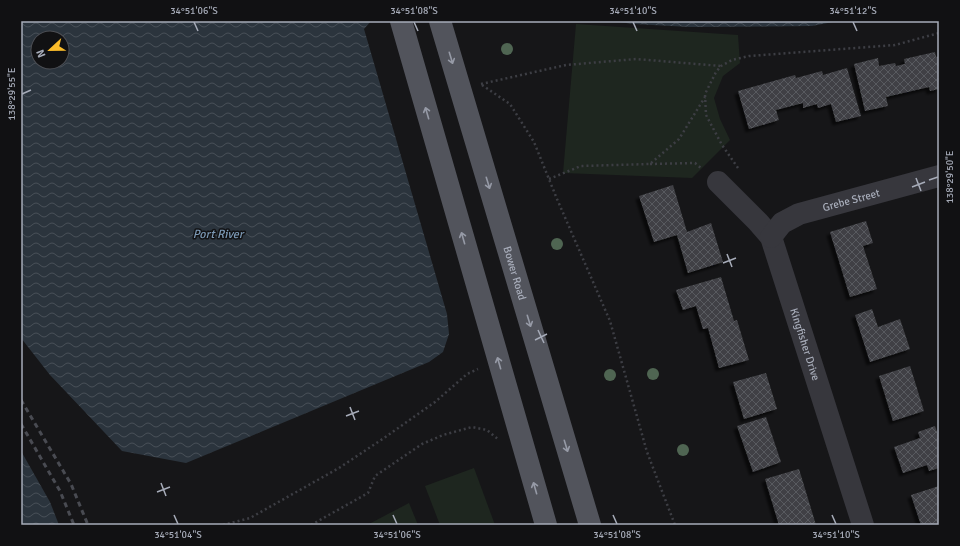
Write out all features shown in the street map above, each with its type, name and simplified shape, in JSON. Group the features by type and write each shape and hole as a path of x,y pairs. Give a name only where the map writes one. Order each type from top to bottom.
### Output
{"main road":[{"path":"400,21 546,525"},
{"name":"Bower Road","path":"440,21 590,525"}],"street":[{"name":"Grebe Street","path":"771,237 782,223 799,214 939,176"},
{"name":"Kingfisher Drive","path":"718,182 771,237 863,525"}],"path":[{"path":"741,173 722,145 706,116 705,94 716,72 721,66 732,60 749,56 895,45 939,33"},
{"path":"675,525 647,452 610,321 534,142 510,104 481,84 566,65 636,59 721,66"},
{"path":"650,164 679,139 706,97"},
{"path":"549,179 581,166 695,163 718,182"},
{"path":"223,525 250,518 339,468 435,402 467,374 482,367"},
{"path":"311,525 368,493 375,476 422,444 443,435 472,427 487,430 499,439"}],"shaded area":[{"path":"576,24 738,35 740,63 723,76 714,98 720,119 730,140 692,178 563,173"},
{"path":"474,468 495,525 440,525 425,486"},
{"path":"409,503 418,525 367,525"}],"water":[{"name":"Port River","path":"21,21 371,21 364,29 447,314 449,334 443,352 429,362 186,463 122,451 50,375 21,338"},
{"path":"611,21 838,21 812,26 690,27 634,24"},
{"path":"21,451 50,502 59,525 21,525"}],"building":[{"path":"935,52 936,57 939,56 939,89 930,91 929,87 886,97 888,106 865,111 854,64 878,58 879,66 895,63 896,66 905,64 904,59"},
{"path":"847,68 861,116 836,122 831,104 818,108 817,104 803,108 803,103 776,110 779,120 749,129 738,91 795,75 796,78 822,71 823,75"},
{"path":"673,185 687,232 711,223 723,262 688,273 677,235 654,242 639,196"},
{"path":"866,221 873,243 863,246 877,289 850,297 830,232"},
{"path":"721,277 734,321 737,320 749,360 719,368 708,328 703,329 696,306 683,310 676,290"},
{"path":"872,309 878,327 900,319 910,349 870,362 855,315"},
{"path":"910,366 924,411 893,421 879,376"},
{"path":"766,373 777,409 744,419 733,382"},
{"path":"766,417 781,462 753,472 737,426"},
{"path":"935,426 939,438 939,468 929,471 927,465 903,473 894,447 920,438 918,432"},
{"path":"799,469 816,525 779,525 765,479"},
{"path":"939,486 939,525 921,525 911,495"}],"railway":[{"path":"21,400 71,484 88,525"},
{"path":"21,424 60,491 74,525"}]}
